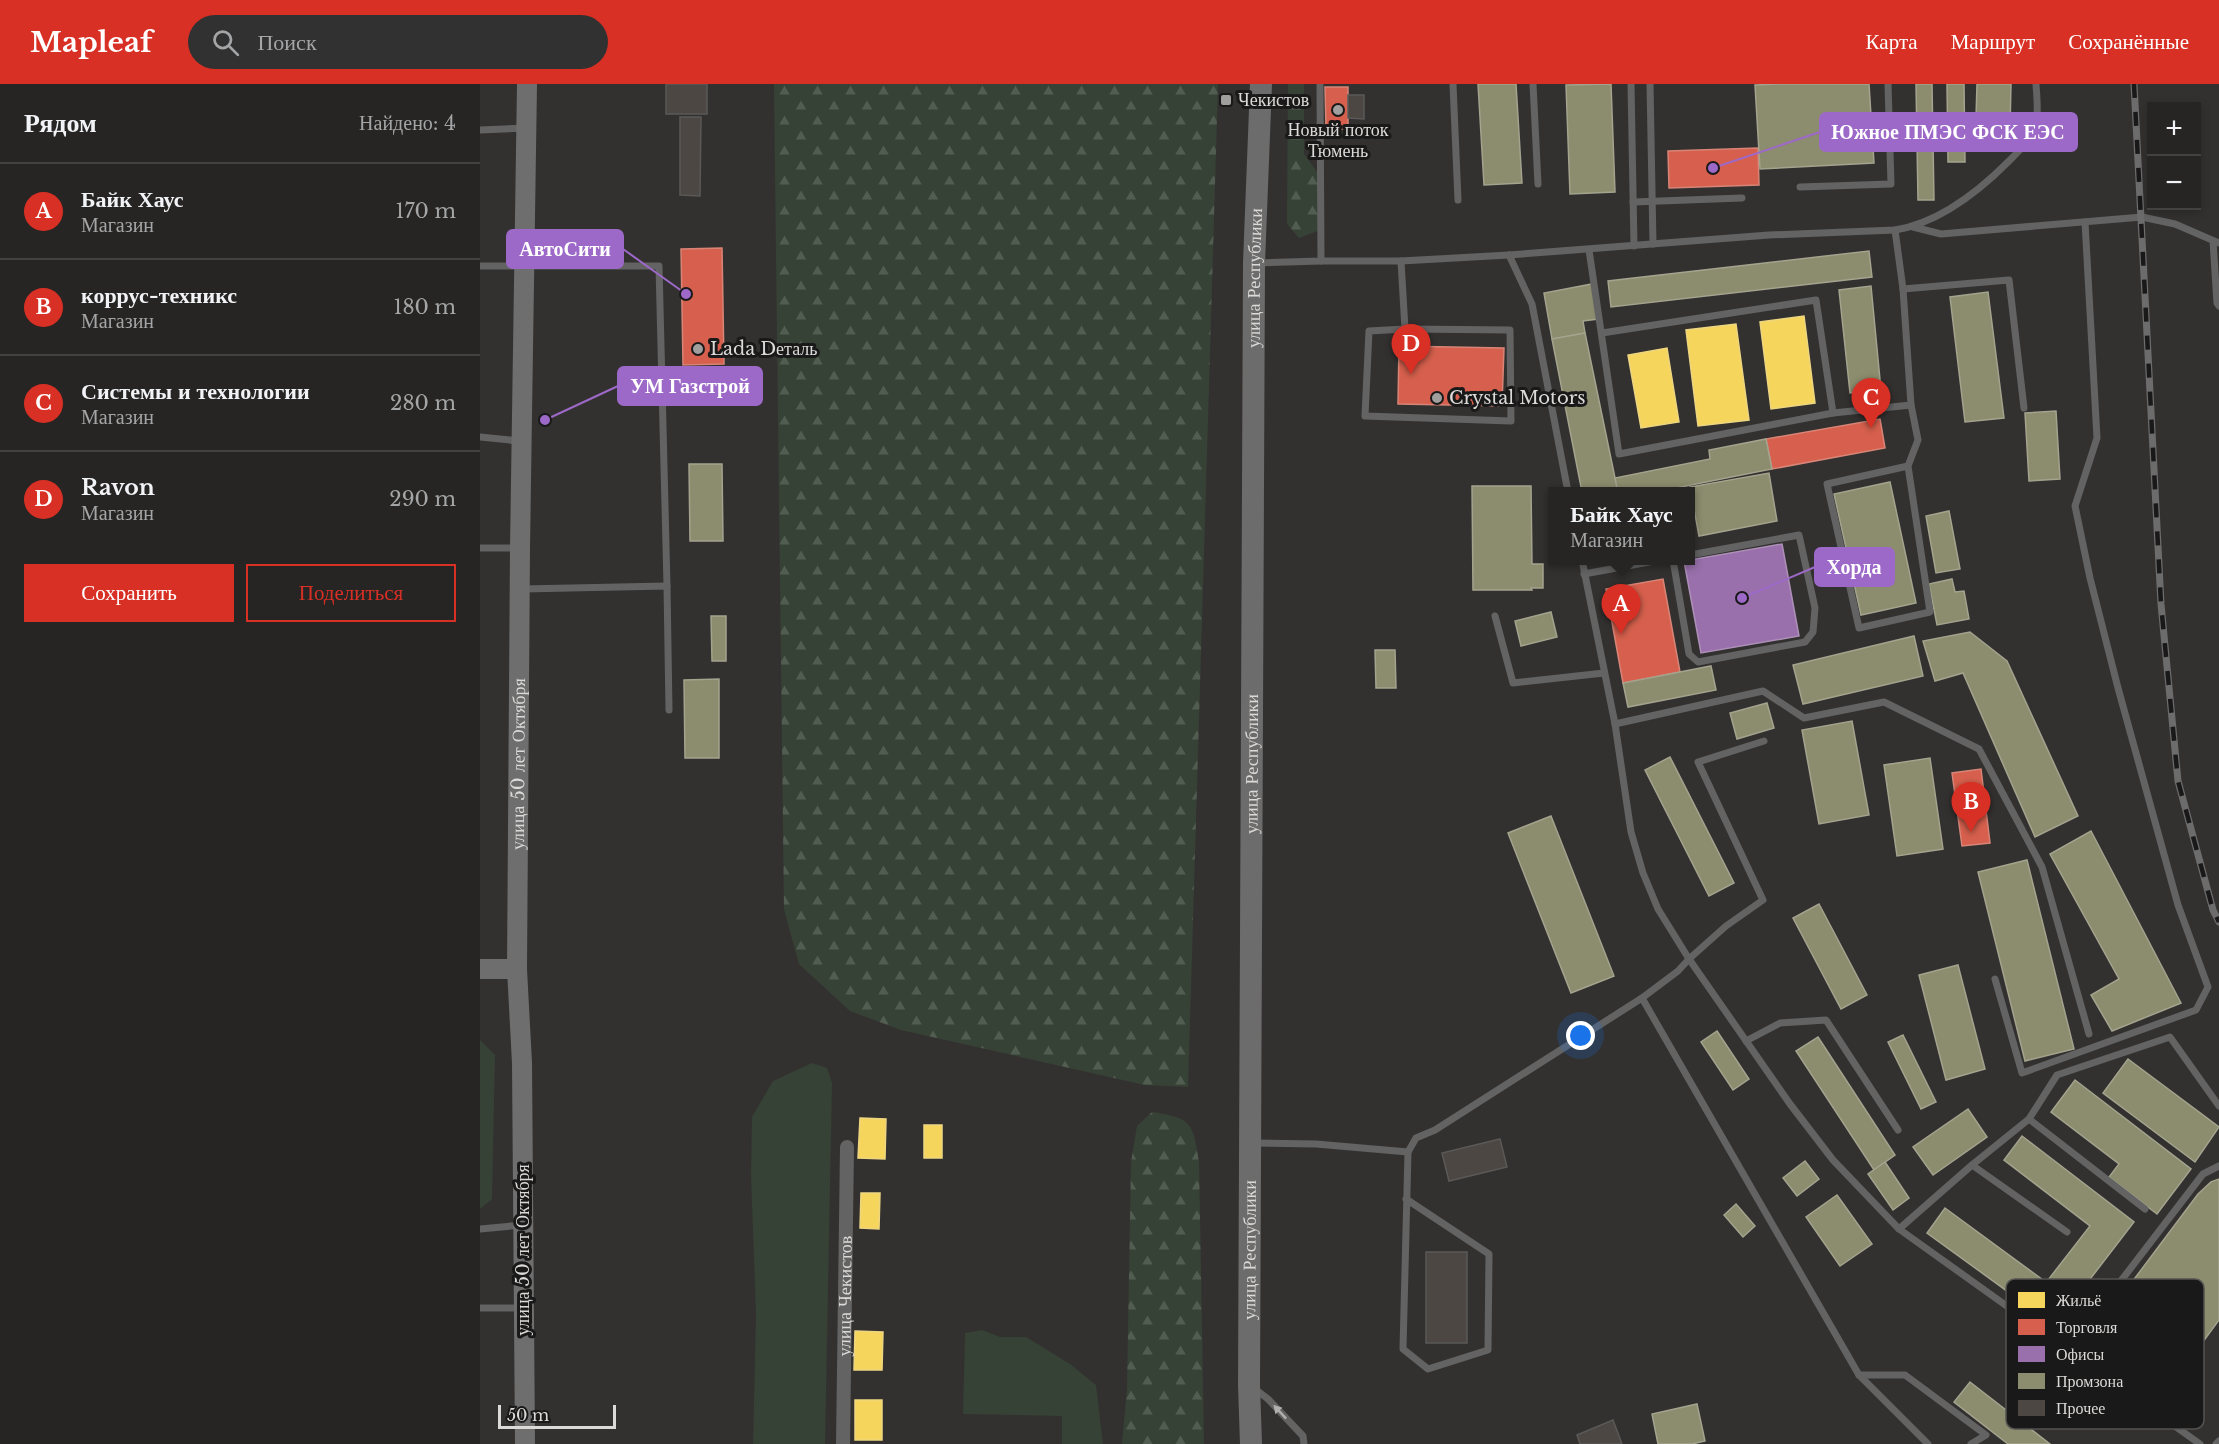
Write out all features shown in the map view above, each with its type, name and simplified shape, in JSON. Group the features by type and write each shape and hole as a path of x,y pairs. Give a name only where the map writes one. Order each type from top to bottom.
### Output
{"main road":[{"name":"улица 50 лет Октября","path":"525,1444 522,1063 517,969 521,441 527,84"},
{"name":"улица Республики","path":"1251,1444 1249,1384 1254,263 1261,84"},
{"path":"480,969 517,969"}],"street":[{"name":"улица Чекистов","path":"843,1444 847,1147"}],"lane":[{"path":"1320,84 1321,261"},
{"path":"1453,84 1458,200"},
{"path":"1533,84 1538,184"},
{"path":"1631,84 1634,246"},
{"path":"1650,84 1653,244"},
{"path":"1800,187 1891,184 1888,84"},
{"path":"1254,263 1401,261 1589,250 1769,235 1895,230 1913,227 1948,210 1983,186 2019,151 2033,132 2037,112 2036,84"},
{"path":"480,130 525,128"},
{"path":"1633,202 1742,198"},
{"path":"1913,227 1941,234 2142,217 2159,219 2216,242 2217,303 2219,306"},
{"path":"1995,979 2022,1073 2196,1010 2208,987 2178,905 2121,700 2074,506 2097,438 2085,222"},
{"path":"1895,230 1903,289 1911,405 1918,440 1908,466 1930,612 1859,628 1827,484 1908,466"},
{"path":"1589,250 1619,454 1833,413 1911,405"},
{"path":"1509,255 1532,304 1567,487"},
{"path":"1401,261 1405,329"},
{"path":"480,266 659,266 669,710"},
{"path":"1903,289 2009,280 2024,408"},
{"path":"1602,333 1816,300 1833,413"},
{"path":"1405,329 1510,330 1511,421 1365,416 1369,331 1405,329"},
{"path":"480,437 521,441"},
{"path":"1674,565 1689,654 1698,662 1805,642 1813,632 1815,608 1799,535 1695,554"},
{"path":"480,548 520,548"},
{"path":"1583,565 1615,724 1631,832 1643,873 1658,909 1689,959 1746,1041 1833,1160 1899,1229 2006,1305"},
{"path":"1584,574 1637,565"},
{"path":"520,589 667,586"},
{"path":"1496,616 1513,683 1604,673"},
{"path":"1615,724 1763,691 1804,718 1884,702 1979,749 2042,867 2089,1034"},
{"path":"1406,1199 1489,1254 1488,1350 1428,1369 1403,1349 1406,1199 1408,1152 1416,1138 1435,1130 1642,998 1678,971 1726,926 1763,900 1698,762 1764,741"},
{"path":"1642,998 1859,1375 1928,1444"},
{"path":"1746,1041 1780,1023 1826,1020 1899,1130"},
{"path":"1899,1229 1972,1165 2030,1119 2057,1075 2170,1037 2219,1106"},
{"path":"2030,1119 2145,1209"},
{"path":"1250,1143 1316,1144 1408,1152"},
{"path":"1972,1165 2067,1232"},
{"path":"2122,1279 2203,1174 2219,1166"},
{"path":"480,1229 522,1225"},
{"path":"480,1308 523,1308"},
{"path":"1859,1375 1905,1375 1986,1435 1971,1444"},
{"path":"1249,1384 1268,1398 1303,1436 1304,1444"},
{"path":"2179,1429 2200,1444"}],"green space":[{"path":"774,84 1218,84 1188,1087 1145,1085 901,1030 850,1011 799,964 784,909"},
{"path":"1288,84 1304,84 1304,154 1320,176 1320,230 1299,238 1287,224"},
{"path":"480,1040 495,1055 492,1199 480,1209"},
{"path":"812,1063 827,1068 832,1083 825,1444 753,1444 756,1315 751,1176 752,1117 773,1081"},
{"path":"1152,1112 1175,1117 1188,1124 1195,1138 1199,1161 1204,1444 1122,1444 1127,1389 1131,1162 1137,1126"},
{"path":"982,1330 1000,1337 1026,1337 1070,1364 1096,1385 1103,1444 1062,1444 1062,1416 963,1414 965,1333"}],"building: Жильё":[{"path":"1804,316 1815,403 1771,409 1760,322"},
{"path":"1736,324 1749,420 1698,426 1686,330"},
{"path":"1667,348 1679,422 1641,428 1628,355"},
{"path":"860,1118 886,1119 885,1159 858,1158"},
{"path":"924,1125 942,1125 942,1158 924,1158"},
{"path":"861,1193 880,1193 879,1229 860,1228"},
{"path":"855,1331 883,1332 882,1370 854,1370"},
{"path":"855,1400 882,1400 882,1440 855,1440"}],"building: Торговля":[{"path":"1325,87 1348,87 1348,129 1326,129"},
{"path":"1758,148 1759,185 1669,188 1668,151"},
{"path":"722,248 724,364 683,365 681,249"},
{"path":"1399,346 1504,348 1502,406 1398,404"},
{"path":"1880,419 1885,448 1772,469 1766,439"},
{"path":"1663,579 1680,672 1623,683 1606,589"},
{"path":"1981,769 1990,843 1962,846 1952,773"}],"building: Офисы":[{"path":"1782,544 1799,636 1701,653 1685,565 1695,565 1695,559"}],"building: Промзона":[{"path":"1478,84 1516,84 1522,183 1484,185"},
{"path":"1611,84 1615,192 1570,194 1566,85"},
{"path":"1869,84 1874,163 1760,169 1755,85"},
{"path":"1916,84 1932,84 1934,200 1918,200"},
{"path":"1947,84 1964,84 1965,162 1948,162"},
{"path":"1977,84 2011,84 2010,130 1997,129 1997,151 1975,151"},
{"path":"1869,251 1872,277 1611,307 1608,281"},
{"path":"1592,284 1598,319 1583,321 1585,333 1552,339 1544,293"},
{"path":"1871,286 1881,390 1850,393 1839,290"},
{"path":"1988,292 2004,418 1965,422 1950,297"},
{"path":"1585,333 1617,487 1581,487 1552,339"},
{"path":"2056,411 2060,479 2029,481 2025,413"},
{"path":"1766,439 1772,469 1681,487 1617,487 1615,478 1710,459 1709,450"},
{"path":"689,464 722,464 723,541 690,541"},
{"path":"1769,473 1777,521 1699,536 1695,514 1695,487 1690,487"},
{"path":"1890,482 1916,603 1861,615 1834,494"},
{"path":"1472,486 1531,486 1532,564 1543,564 1543,588 1473,590"},
{"path":"1949,511 1960,569 1936,573 1926,516"},
{"path":"1952,579 1955,592 1964,591 1969,619 1937,625 1929,584"},
{"path":"1551,612 1557,637 1521,646 1515,621"},
{"path":"711,616 726,616 726,661 712,661"},
{"path":"1970,632 2007,661 2078,816 2035,837 1963,673 1935,681 1923,641"},
{"path":"1914,636 1923,676 1803,704 1793,665"},
{"path":"1375,650 1395,650 1396,688 1376,688"},
{"path":"1711,666 1716,690 1628,707 1623,683"},
{"path":"719,679 719,758 685,758 684,680"},
{"path":"1767,703 1774,728 1737,739 1730,713"},
{"path":"1852,721 1869,815 1819,824 1802,730"},
{"path":"1670,757 1734,883 1709,896 1645,770"},
{"path":"1930,758 1943,849 1897,856 1884,765"},
{"path":"1551,816 1614,976 1571,993 1508,833"},
{"path":"2091,831 2181,1003 2112,1031 2091,995 2119,979 2050,854"},
{"path":"2027,860 2074,1049 2025,1061 1978,872"},
{"path":"1819,904 1867,995 1841,1009 1793,918"},
{"path":"1958,965 1985,1069 1946,1080 1919,975"},
{"path":"1717,1031 1749,1079 1733,1090 1701,1042"},
{"path":"1903,1035 1936,1102 1921,1109 1888,1042"},
{"path":"1818,1037 1895,1155 1874,1170 1796,1051"},
{"path":"2128,1059 2219,1127 2195,1162 2103,1093"},
{"path":"2075,1080 2191,1169 2157,1214 2109,1177 2119,1164 2051,1112"},
{"path":"1968,1109 1987,1137 1933,1175 1913,1147"},
{"path":"2022,1136 2134,1222 2090,1279 2049,1279 2090,1226 2004,1160"},
{"path":"1805,1161 1819,1179 1797,1196 1783,1178"},
{"path":"1885,1162 1909,1198 1893,1210 1868,1174"},
{"path":"2219,1179 2219,1320 2204,1340 2204,1279 2134,1279 2198,1194 2211,1182"},
{"path":"1837,1195 1872,1244 1840,1266 1806,1217"},
{"path":"1736,1204 1755,1226 1743,1237 1724,1215"},
{"path":"1945,1208 2042,1279 2006,1279 2006,1290 1927,1233"},
{"path":"1970,1382 2006,1410 2006,1429 2031,1429 2050,1444 2008,1444 1954,1402"},
{"path":"1697,1404 1705,1441 1692,1444 1658,1444 1652,1414"}],"building: Прочее":[{"path":"666,84 707,84 707,114 666,114"},
{"path":"1348,95 1364,95 1364,119 1348,118"},
{"path":"680,117 701,117 700,196 680,195"},
{"path":"1500,1139 1507,1167 1449,1181 1442,1153"},
{"path":"1426,1252 1467,1252 1467,1343 1426,1343"},
{"path":"1613,1420 1622,1444 1580,1444 1577,1435"}],"railway":[{"path":"2134,84 2161,604 2178,781 2213,910 2219,922"}],"place":[{"name":"Чекистов","path":"1226,100"},
{"name":"Новый поток Тюмень","path":"1338,110"},
{"name":"Южное ПМЭС ФСК ЕЭС","path":"1713,168"},
{"name":"АвтоСити","path":"686,294"},
{"name":"Lada Dеталь","path":"698,349"},
{"name":"Ravon","path":"1411,374"},
{"name":"Crystal Motors","path":"1437,398"},
{"name":"УМ Газстрой","path":"545,420"},
{"name":"Системы и технологии","path":"1871,428"},
{"name":"Хорда","path":"1742,598"},
{"name":"Байк Хаус","path":"1621,634"},
{"name":"коррус-техникс","path":"1971,832"}]}
